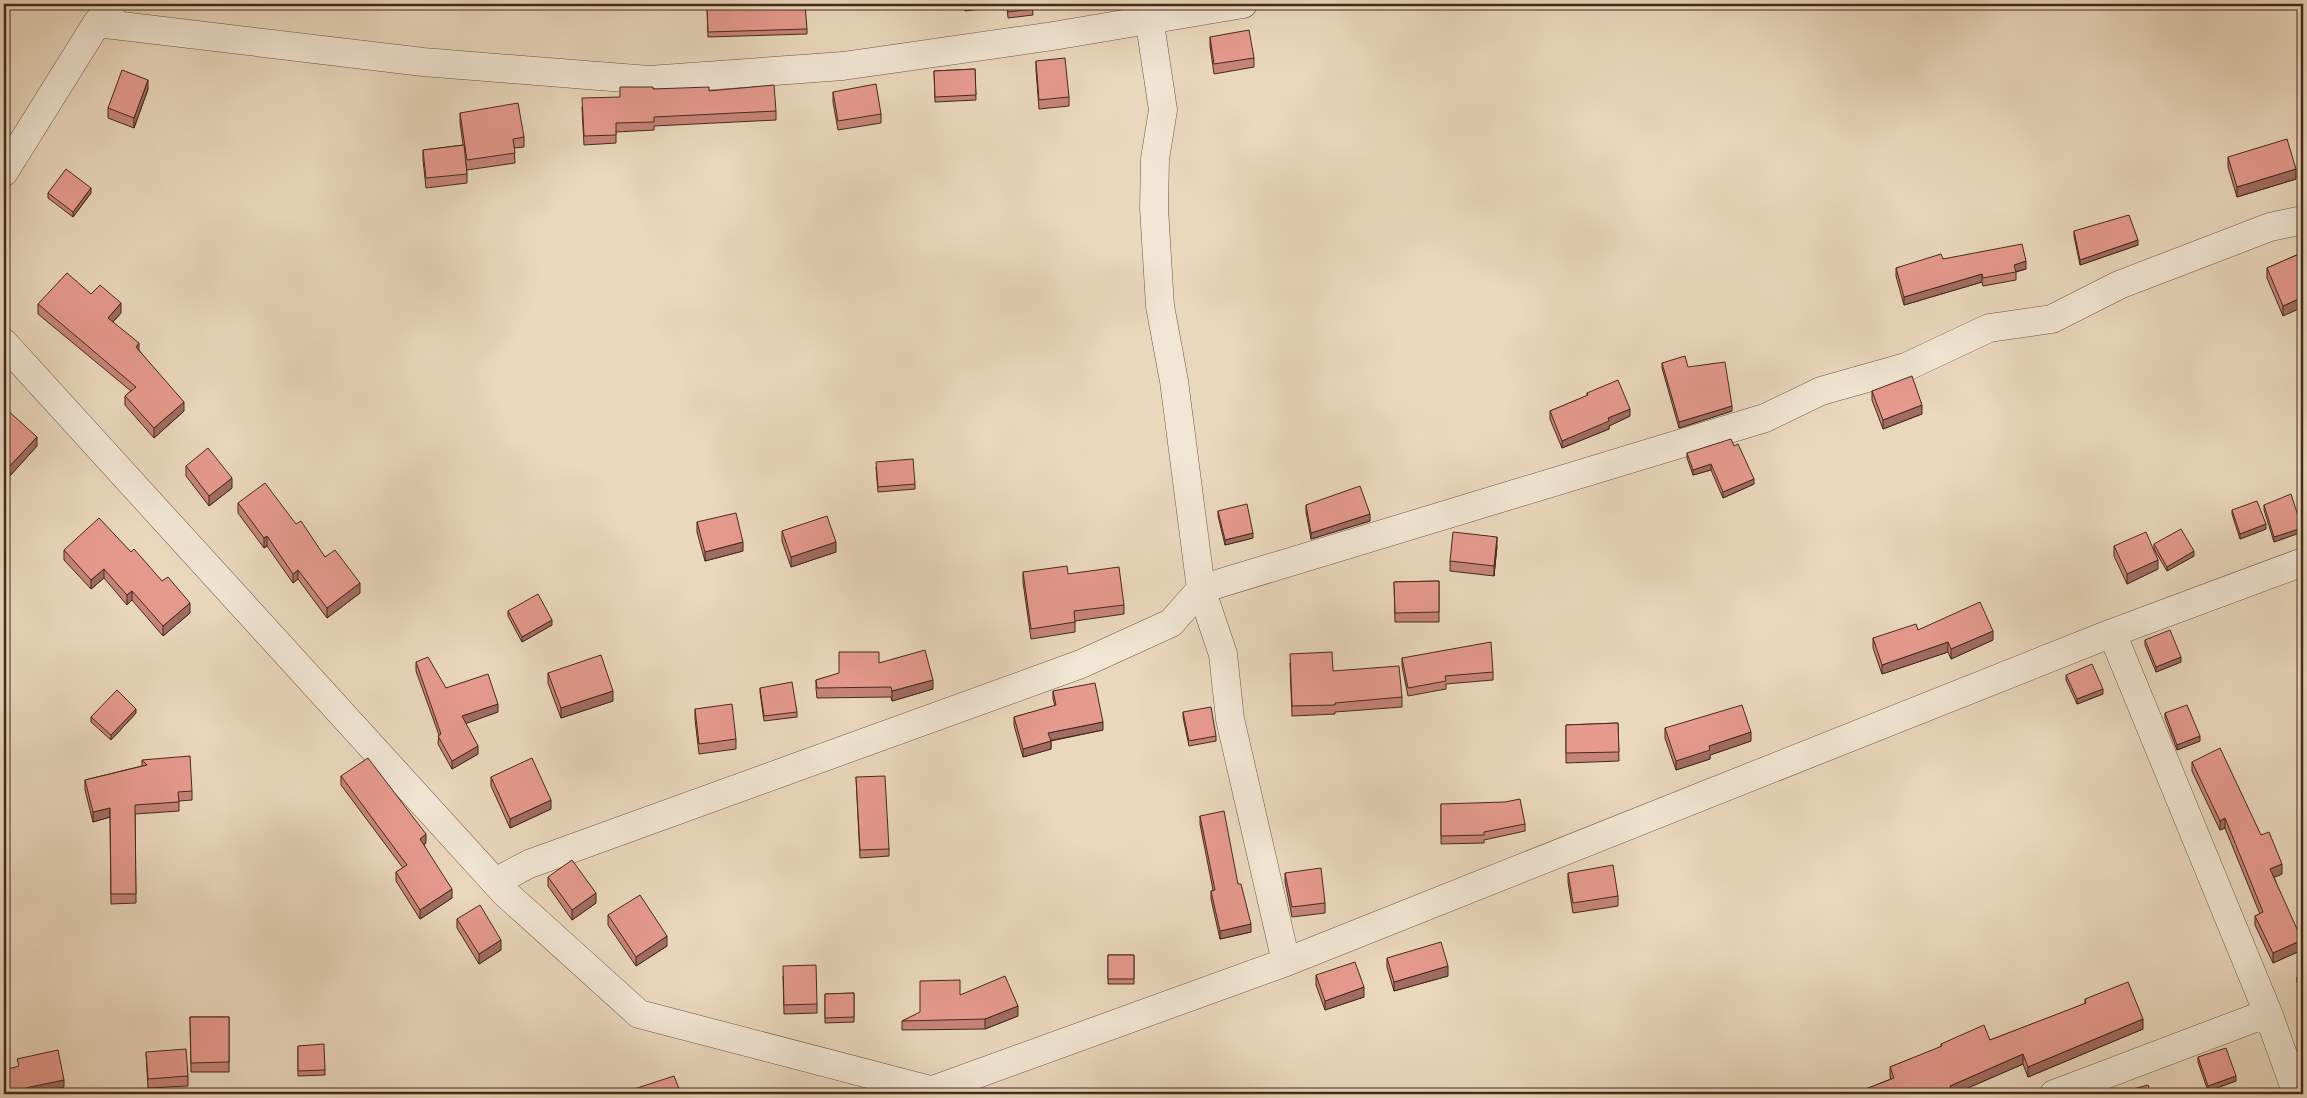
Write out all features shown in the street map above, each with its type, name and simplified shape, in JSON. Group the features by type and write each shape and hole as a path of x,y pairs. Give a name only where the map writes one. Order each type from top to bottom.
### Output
{"street":[{"path":"4,172 104,14 422,62 648,80 843,66 1053,36 1148,11 1243,4"},
{"path":"1148,11 1162,110 1155,159 1154,208 1160,306 1174,381 1202,589 1223,654 1230,719 1286,962"},
{"path":"495,882 529,864 1081,664 1171,623 1202,589 1765,418 1820,391 1906,367 1989,328 2052,319 2120,285 2270,227 2303,220"},
{"path":"4,343 495,882 640,1014 932,1093 1286,962 2112,633 2303,562"},
{"path":"2112,633 2268,1014 2297,1094"},
{"path":"2054,1094 2268,1014"}],"building":[{"path":"805,4 807,29 708,32 707,7"},
{"path":"1007,4 1032,4 1033,9 1008,12"},
{"path":"1249,30 1254,58 1214,64 1210,37"},
{"path":"1065,58 1069,97 1039,100 1036,61"},
{"path":"975,69 976,95 935,97 934,71"},
{"path":"122,70 148,80 134,118 108,108"},
{"path":"876,84 881,114 838,121 833,92"},
{"path":"774,85 776,111 654,117 654,122 616,123 616,135 584,136 582,98 620,97 620,87 653,87 653,89 709,87 709,91"},
{"path":"518,103 524,137 513,139 515,153 467,160 460,113"},
{"path":"2287,139 2296,169 2237,187 2228,157"},
{"path":"464,145 467,174 426,178 423,150"},
{"path":"66,169 91,188 73,212 48,193"},
{"path":"2129,215 2138,240 2080,260 2074,231"},
{"path":"2022,244 2026,261 2014,265 2016,272 1983,278 1982,274 1904,297 1896,268 1941,254 1943,259"},
{"path":"2299,254 2303,265 2303,297 2283,306 2267,268"},
{"path":"67,273 91,294 100,285 121,303 108,318 139,343 136,347 184,402 154,428 125,396 136,387 38,304"},
{"path":"1685,356 1688,367 1725,362 1732,406 1679,422 1662,363"},
{"path":"1912,376 1922,405 1883,420 1872,391"},
{"path":"1618,380 1630,409 1608,418 1609,421 1562,441 1550,411"},
{"path":"4,407 37,437 8,468 4,464"},
{"path":"1731,439 1734,446 1738,444 1754,479 1723,492 1711,464 1693,470 1687,453"},
{"path":"208,448 232,478 209,496 186,466"},
{"path":"913,459 915,484 878,487 876,462"},
{"path":"265,483 296,524 301,521 325,557 335,550 360,583 327,608 298,570 293,574 267,536 264,538 238,503"},
{"path":"1360,486 1370,514 1311,533 1306,505"},
{"path":"2291,494 2302,528 2274,537 2264,505"},
{"path":"2257,501 2266,524 2240,534 2232,510"},
{"path":"1247,504 1253,533 1225,540 1218,511"},
{"path":"736,513 743,542 705,552 697,522"},
{"path":"827,516 836,542 791,557 782,531"},
{"path":"99,518 131,552 134,549 162,581 168,577 190,603 163,626 132,591 127,595 104,569 91,580 64,550"},
{"path":"2181,529 2194,551 2167,567 2154,544"},
{"path":"1453,532 1497,537 1494,566 1450,561"},
{"path":"2146,532 2158,560 2127,574 2114,546"},
{"path":"1067,566 1068,574 1119,567 1124,605 1074,611 1075,622 1031,629 1023,572"},
{"path":"1439,581 1439,612 1395,613 1394,582"},
{"path":"538,594 552,620 522,637 508,611"},
{"path":"1980,602 1993,631 1951,649 1948,642 1882,665 1873,638 1916,624 1918,630"},
{"path":"2170,630 2181,657 2156,667 2145,640"},
{"path":"1491,642 1493,672 1445,676 1446,681 1408,688 1402,658"},
{"path":"925,650 933,680 892,691 891,687 817,688 816,680 839,673 839,652 879,652 879,663"},
{"path":"1332,652 1333,671 1399,666 1402,697 1335,703 1335,705 1292,706 1290,654"},
{"path":"601,655 613,691 561,708 548,673"},
{"path":"428,657 446,688 488,674 498,704 462,716 478,746 452,761 438,736 441,734 416,662"},
{"path":"2092,664 2103,689 2077,699 2066,675"},
{"path":"792,682 797,712 764,716 760,688"},
{"path":"1095,683 1103,722 1048,733 1051,741 1023,749 1014,717 1056,705 1053,691"},
{"path":"117,690 136,709 111,735 91,717"},
{"path":"732,704 736,739 699,744 695,709"},
{"path":"1742,705 1751,732 1709,746 1710,750 1676,761 1665,728"},
{"path":"2187,705 2200,736 2177,745 2165,713"},
{"path":"1211,707 1216,736 1189,741 1183,712"},
{"path":"1618,723 1619,752 1566,753 1566,725"},
{"path":"2220,748 2261,835 2269,832 2282,864 2270,869 2302,940 2273,953 2255,916 2263,912 2225,818 2220,821 2192,762"},
{"path":"190,756 192,791 178,792 179,802 135,805 136,894 111,894 110,808 93,812 85,780 147,765 142,760"},
{"path":"368,758 426,834 420,839 452,889 420,910 396,872 407,865 341,776"},
{"path":"532,758 551,800 510,819 491,777"},
{"path":"885,776 889,849 860,850 856,777"},
{"path":"1520,799 1525,824 1484,832 1484,835 1441,836 1441,804 1505,802"},
{"path":"1224,811 1238,884 1241,884 1251,924 1220,931 1211,891 1215,890 1200,816"},
{"path":"572,860 596,893 572,910 548,877"},
{"path":"1613,865 1618,896 1573,903 1568,873"},
{"path":"1321,868 1325,903 1292,907 1285,873"},
{"path":"640,895 667,936 636,957 608,915"},
{"path":"480,905 501,940 479,954 457,919"},
{"path":"1441,942 1448,966 1394,982 1387,958"},
{"path":"1108,955 1134,955 1134,979 1108,979"},
{"path":"1355,962 1364,987 1325,1001 1316,975"},
{"path":"816,965 817,1004 784,1005 783,966"},
{"path":"2303,974 2303,991 2297,977"},
{"path":"1005,976 1018,1006 985,1019 902,1021 920,1012 920,981 960,980 960,995"},
{"path":"2128,982 2143,1019 2028,1067 2023,1054 1950,1086 1952,1091 1942,1094 1853,1094 1894,1078 1890,1067 1942,1046 1941,1044 1984,1025 1990,1040 2086,1003 2085,999"},
{"path":"854,993 854,1017 825,1018 825,994"},
{"path":"190,1017 229,1017 229,1062 191,1063"},
{"path":"324,1044 325,1070 298,1071 298,1046"},
{"path":"2226,1048 2236,1076 2208,1086 2198,1057"},
{"path":"186,1049 188,1076 148,1079 146,1052"},
{"path":"58,1050 64,1080 4,1094 4,1070 19,1066 17,1059"},
{"path":"674,1076 681,1094 632,1094 631,1090"},
{"path":"2148,1085 2151,1094 2122,1094 2122,1092"}]}
